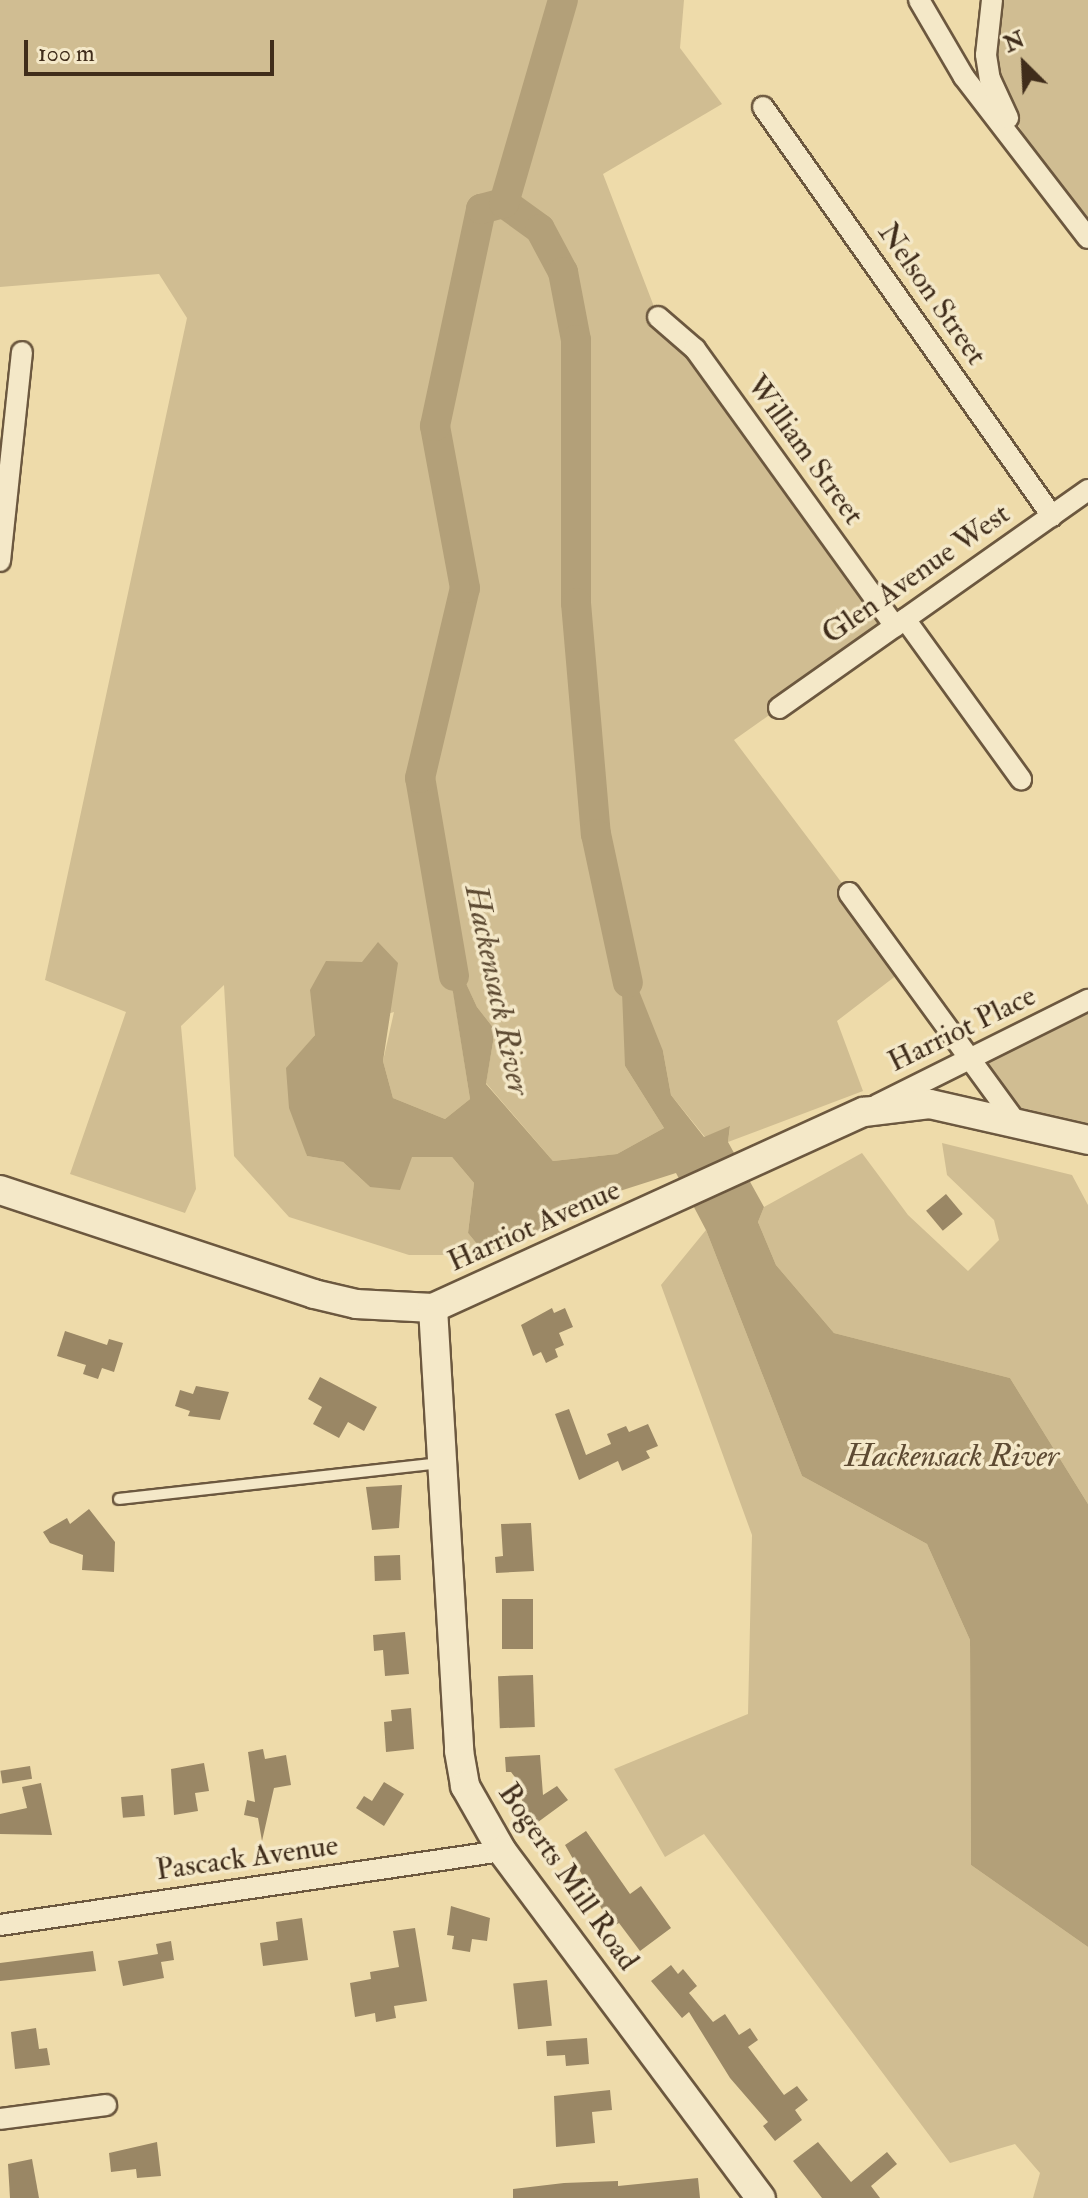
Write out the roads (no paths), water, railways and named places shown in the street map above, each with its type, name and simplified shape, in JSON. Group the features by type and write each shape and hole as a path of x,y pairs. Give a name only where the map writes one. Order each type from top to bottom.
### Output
{"street":[{"path":"919,0 964,77 1032,160 1088,238"},
{"path":"992,0 986,26 990,79 1032,160"},
{"name":"Nelson Street","path":"763,107 1052,516"},
{"name":"William Street","path":"658,317 695,349 1021,779"},
{"path":"0,561 22,352"},
{"name":"Glen Avenue West","path":"779,708 1088,490"},
{"path":"849,893 972,1056 1017,1123"},
{"name":"Harriot Place","path":"864,1112 1088,1000"},
{"name":"Harriot Avenue","path":"0,1190 314,1294 356,1304 433,1308 864,1112 930,1104 1088,1140"},
{"name":"Bogerts Mill Road","path":"433,1308 459,1751 470,1797 502,1851 761,2198"},
{"name":"Pascack Avenue","path":"0,1925 502,1851"},
{"path":"0,2119 106,2105"}],"lane":[{"path":"119,1499 442,1462"}],"water":[{"path":"444,936 477,1007 495,1030 486,1084 553,1161 617,1154 664,1128 625,1066 620,943 663,1051 671,1095 704,1137 730,1126 728,1142 764,1207 758,1222 776,1265 834,1333 1010,1378 1088,1504 1088,1947 971,1865 970,1640 927,1544 802,1476 706,1230 676,1173 551,1213 543,1230 486,1255 468,1233 474,1183 452,1157 412,1157 400,1190 370,1187 343,1162 307,1156 289,1108 286,1068 315,1035 310,990 326,961 362,962 378,942 398,963 383,1061 393,1098 445,1119 470,1099"}],"waterway":[{"name":"Hackensack River","path":"454,976 420,778 465,588 435,426 481,209 504,203 563,0"},
{"path":"504,203 540,229 563,272 576,340 576,603 596,834 628,983"}]}
